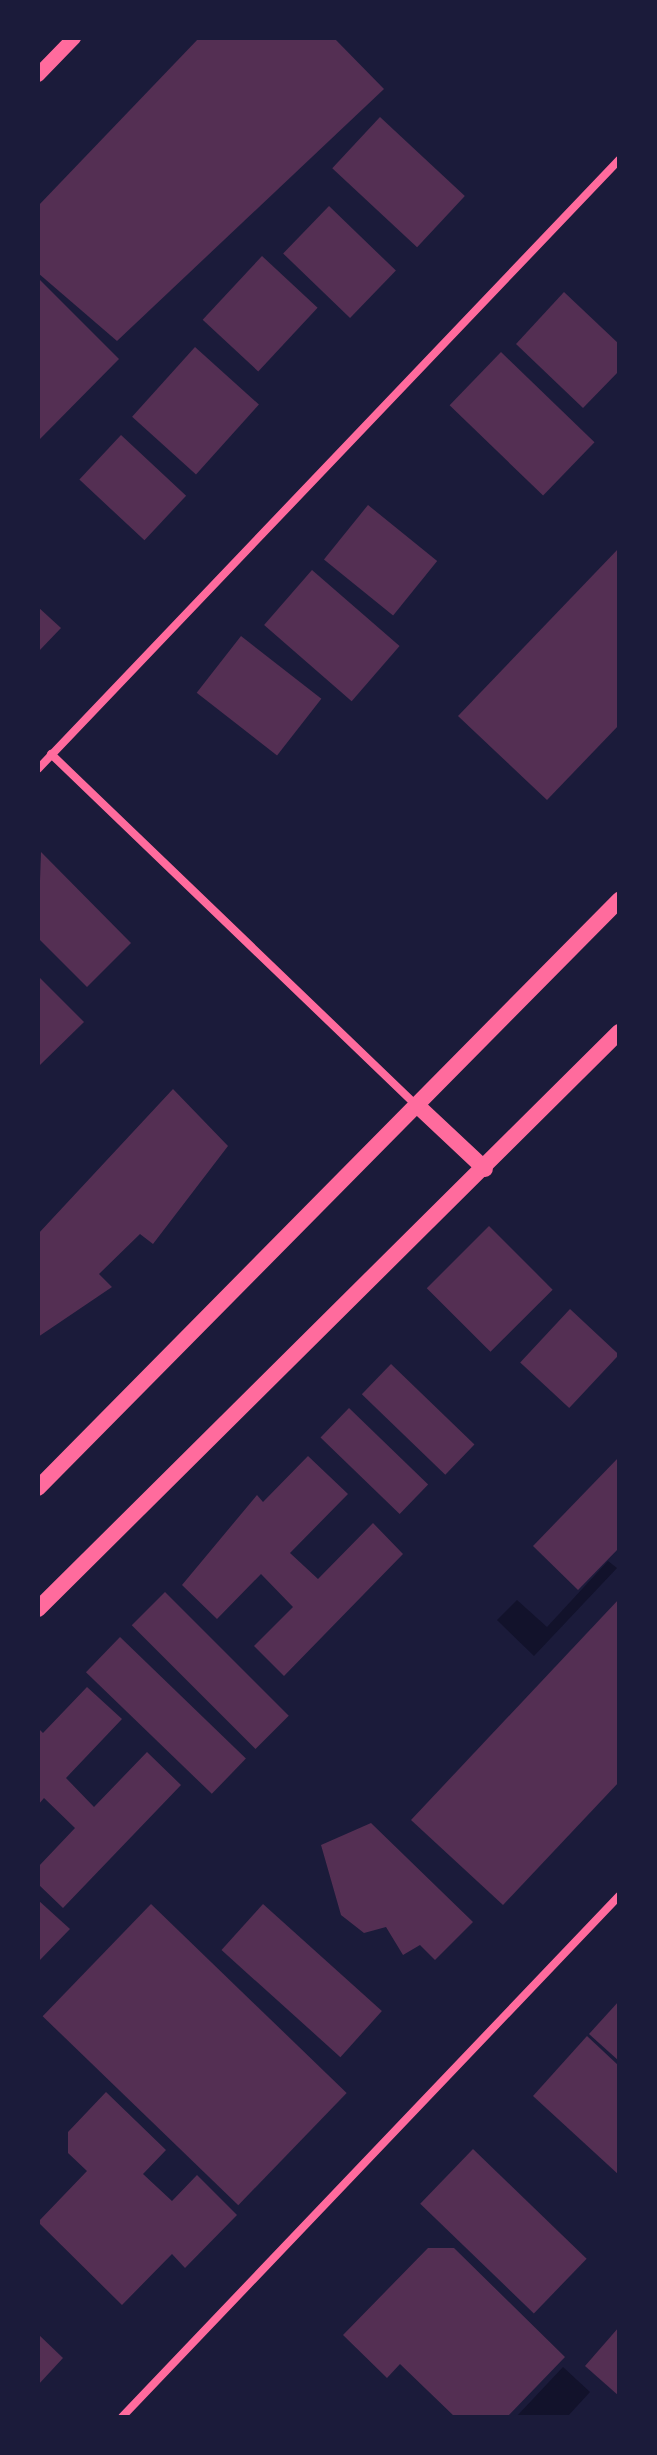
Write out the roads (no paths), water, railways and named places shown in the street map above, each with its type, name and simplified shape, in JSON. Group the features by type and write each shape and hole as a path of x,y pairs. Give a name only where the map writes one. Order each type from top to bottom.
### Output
{"main road":[{"path":"38,1488 420,1108 619,900"},
{"path":"38,1609 485,1169 619,1032"},
{"path":"420,1108 485,1169"}],"street":[{"path":"38,75 74,38"},
{"path":"38,769 619,160"},
{"path":"51,754 420,1108"},
{"path":"122,2417 619,1896"}]}
